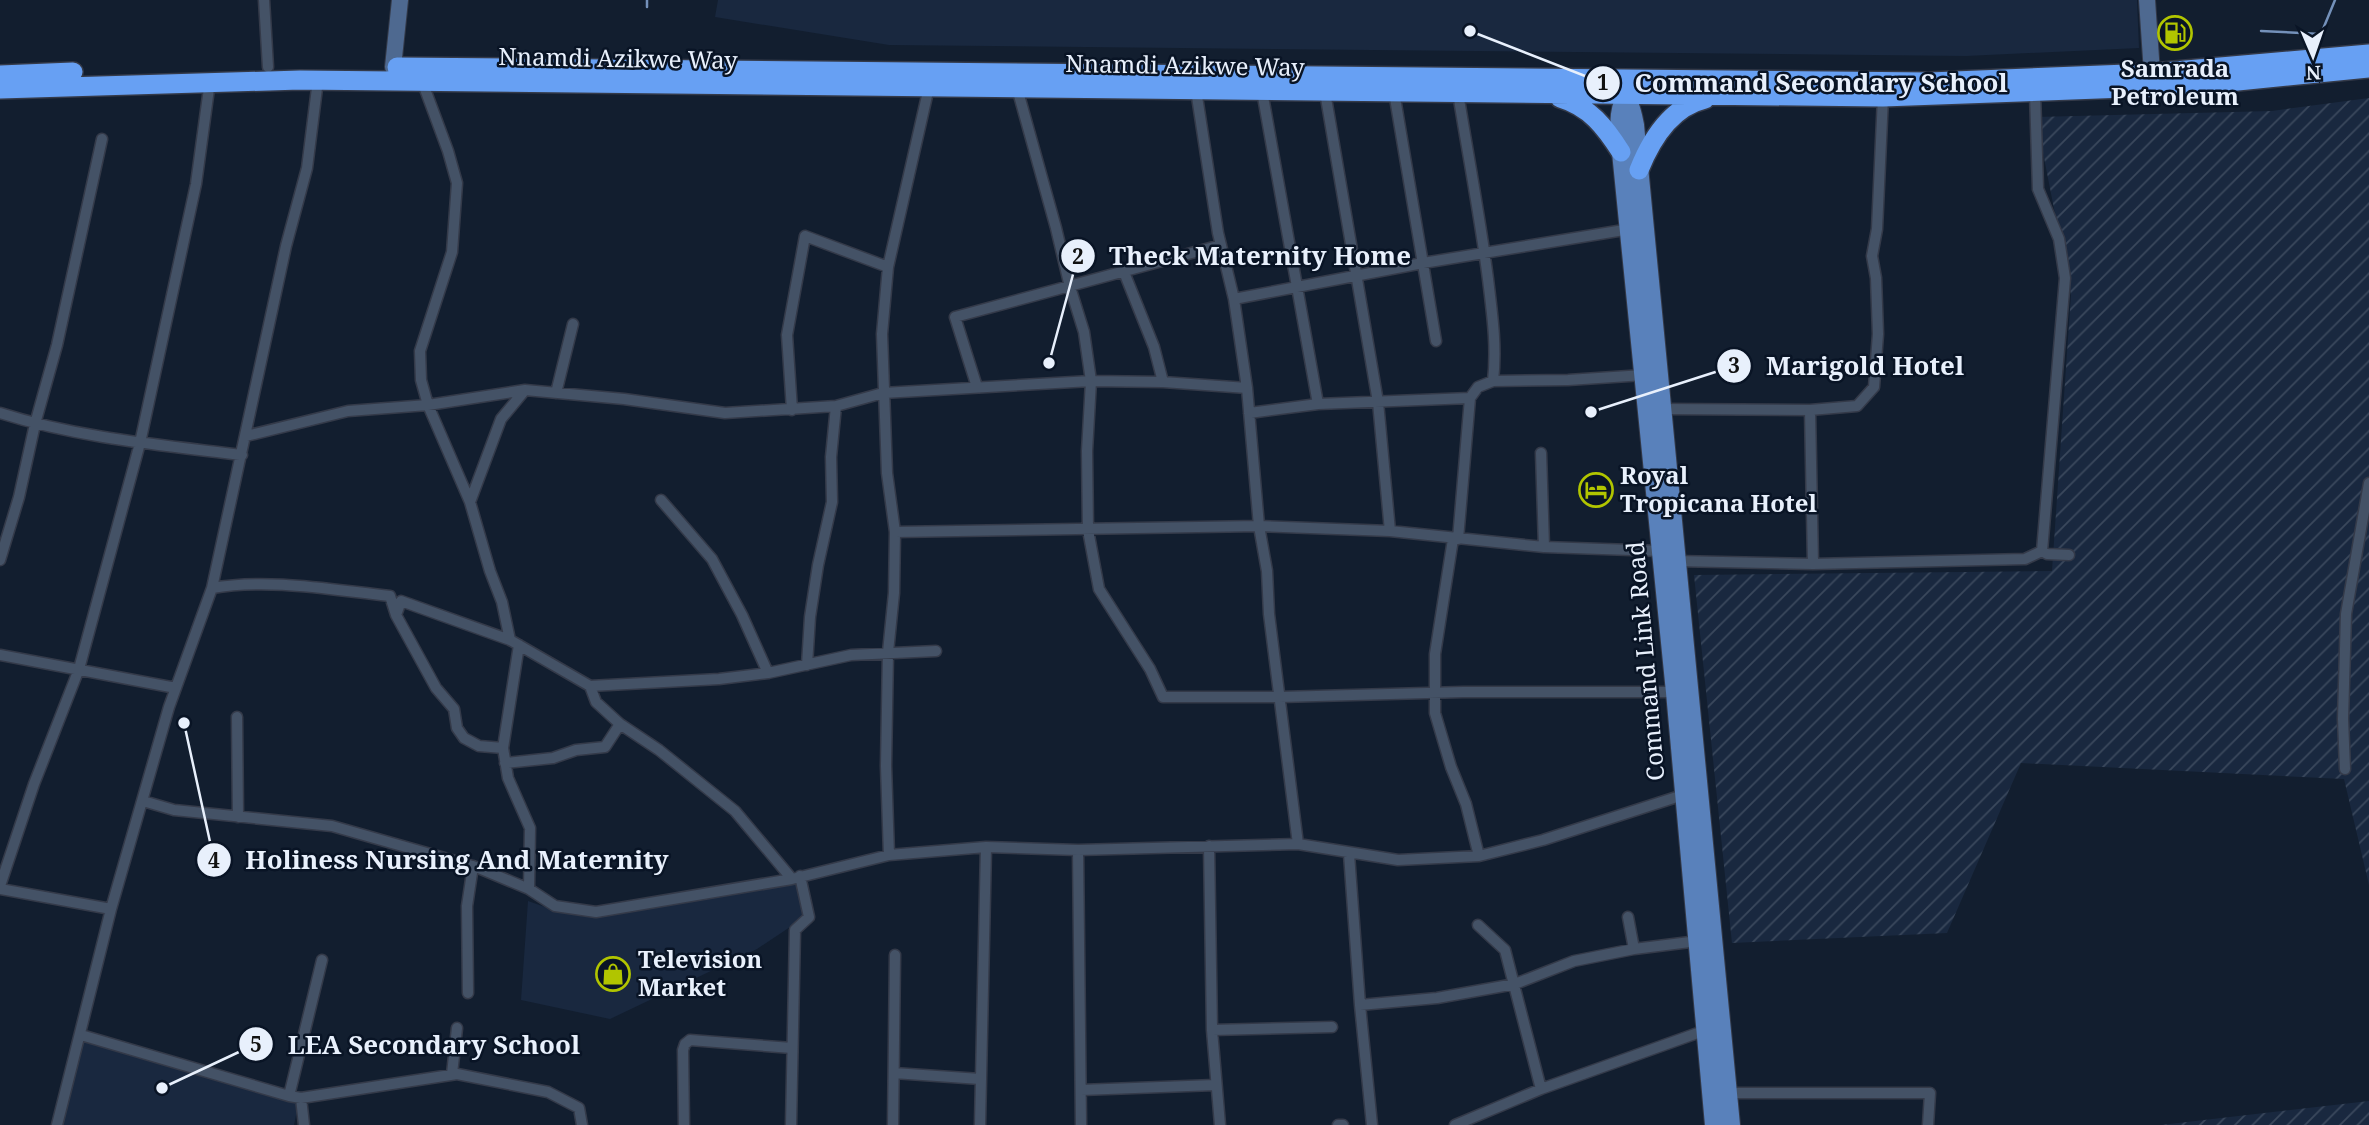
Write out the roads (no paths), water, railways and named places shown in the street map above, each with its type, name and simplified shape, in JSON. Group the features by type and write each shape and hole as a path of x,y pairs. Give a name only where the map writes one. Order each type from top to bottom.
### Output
{"highway":[{"name":"Nnamdi Azikwe Way","path":"1,88 268,67 1930,82 2152,73 2369,54"},
{"name":"Nnamdi Azikwe Way","path":"1,88 318,80 1883,97 2035,93 2218,83 2369,68"},
{"path":"1535,94 1563,99 1593,115 1606,128 1621,152"},
{"path":"1639,170 1654,139 1674,116 1699,100 1728,95"}],"main road":[{"path":"1579,80 1604,84 1626,96 1641,85 1655,80"},
{"name":"Command Link Road","path":"1626,96 1619,121 1621,152 1661,551 1675,635 1731,1125"},
{"name":"Command Link Road","path":"1626,96 1635,125 1676,561 1675,692 1714,1125"}],"street":[{"path":"264,0 268,67"},
{"path":"393,67 400,0"},
{"path":"2147,0 2152,73"},
{"path":"57,1125 111,909 169,707 212,588 286,246 307,169 318,80"},
{"path":"111,909 0,888 34,784 79,669 140,443 196,184 210,81"},
{"path":"422,81 457,183 452,252 421,351 421,380 428,405 470,502 514,643 503,748 508,778 530,828 529,889"},
{"path":"888,855 888,652 894,593 895,532 887,473 882,334 888,267 929,87"},
{"path":"1017,88 1084,332 1091,381 1087,451 1088,530 1099,589 1150,669 1163,697 1280,697 1436,692 1675,692"},
{"path":"1196,90 1221,245 1234,299 1247,388 1259,526 1267,571 1269,614 1298,844"},
{"path":"1262,91 1318,404"},
{"path":"1325,92 1378,402 1390,531"},
{"path":"1394,92 1436,341"},
{"path":"1458,93 1494,327 1493,381"},
{"path":"2035,93 2038,189 2059,239 2065,278 2042,551"},
{"path":"1662,409 1810,410 1857,406 1874,387 1878,334 1876,278 1872,256 1877,229 1883,97"},
{"path":"0,560 19,497 60,332 103,139"},
{"path":"1234,299 1423,263 1630,229"},
{"path":"792,410 787,335 805,236 888,267"},
{"path":"976,387 955,317 1221,245"},
{"path":"1125,272 1154,347 1163,382"},
{"path":"556,393 573,324"},
{"path":"1479,856 1466,804 1451,767 1435,713 1434,654 1456,539 1470,398 1478,387 1493,381 1644,375"},
{"path":"246,436 348,411 428,405 525,390 725,413 836,406 883,393 1091,381 1163,382 1247,388"},
{"path":"470,502 501,419 525,390"},
{"path":"1249,413 1318,404 1470,398"},
{"path":"807,665 810,617 832,502 831,457 836,406"},
{"path":"1810,410 1813,564"},
{"path":"0,413 35,424 140,443 242,455"},
{"path":"1541,453 1544,547"},
{"path":"2345,769 2343,719 2346,614 2369,483"},
{"path":"661,500 712,559 742,615 768,673"},
{"path":"895,532 1259,526 1390,531 1544,547 1661,551"},
{"path":"2042,551 2069,555"},
{"path":"1676,561 1813,564 2025,559 2042,551"},
{"path":"212,588 230,585 300,586 390,596 396,615 436,688 454,709 457,728 464,738 479,746 503,748"},
{"path":"396,615 401,601 514,643 590,686 719,679 768,673 851,655 936,651"},
{"path":"0,655 176,688"},
{"path":"590,686 596,702 620,724 659,750 735,811 796,878 809,917 795,930 791,1125"},
{"path":"237,717 238,817"},
{"path":"505,763 554,758 576,750 605,747 620,724"},
{"path":"143,801 174,810 332,827 473,866 529,889 555,906 596,912 796,878 888,855 986,847 1079,850 1298,844 1398,860 1479,856 1543,840 1683,795"},
{"path":"1209,846 1212,1030 1220,1125"},
{"path":"980,1125 986,847"},
{"path":"1079,850 1081,1125"},
{"path":"1349,854 1372,1125"},
{"path":"468,993 467,906 473,866"},
{"path":"1628,917 1634,949"},
{"path":"1478,925 1505,950 1541,1089"},
{"path":"1360,1005 1437,998 1515,984 1574,961 1634,949 1698,941"},
{"path":"893,1125 895,955"},
{"path":"289,1096 323,960"},
{"path":"1212,1030 1332,1027"},
{"path":"452,1074 457,1028"},
{"path":"1455,1125 1541,1089 1706,1030"},
{"path":"81,1035 301,1098 457,1074 548,1091 579,1108 582,1125"},
{"path":"684,1125 683,1050 690,1040 792,1048"},
{"path":"894,1073 980,1079"},
{"path":"1082,1090 1215,1085"},
{"path":"1728,1093 1930,1093 1928,1125"},
{"path":"301,1098 304,1125"}],"waterway":[{"path":"647,0 647,7"},
{"path":"2261,31 2321,34 2335,0"}],"place":[{"name":"Command Secondary School","path":"1470,31"},
{"name":"Samrada Petroleum","path":"2175,33"},
{"name":"Theck Maternity Home","path":"1049,363"},
{"name":"Marigold Hotel","path":"1591,412"},
{"name":"Royal Tropicana Hotel","path":"1596,490"},
{"name":"Holiness Nursing And Maternity","path":"184,723"},
{"name":"Television Market","path":"613,974"},
{"name":"LEA Secondary School","path":"162,1088"}]}
